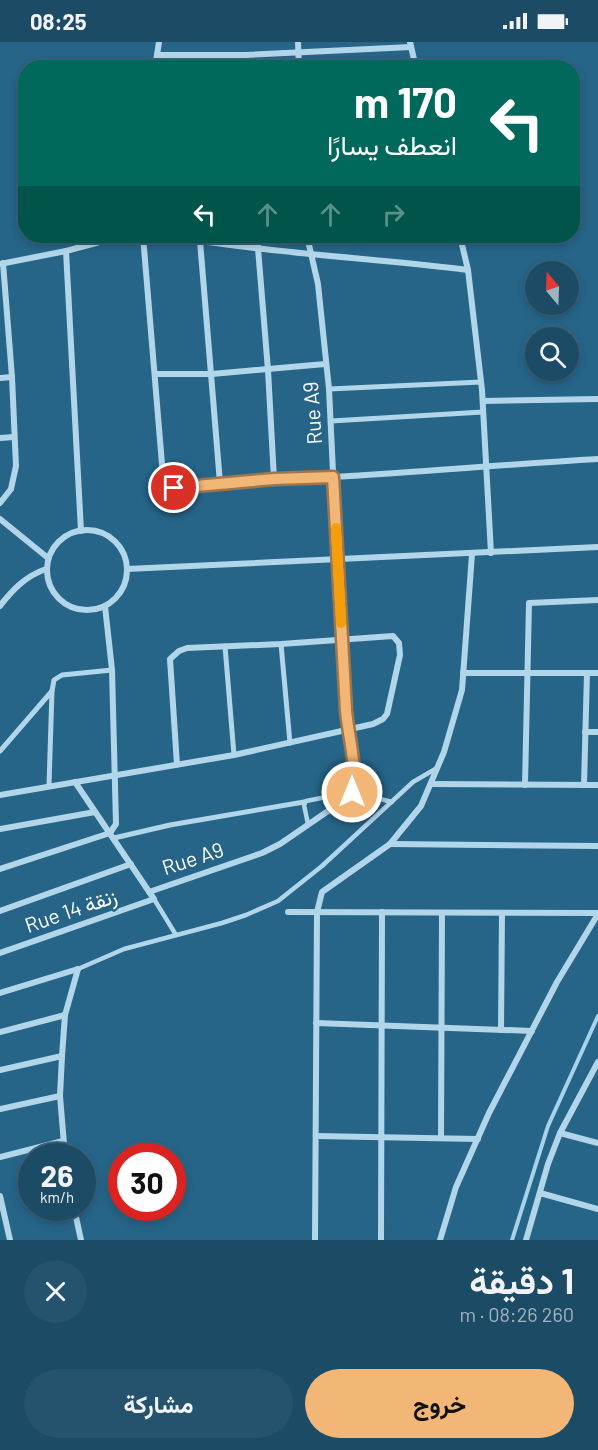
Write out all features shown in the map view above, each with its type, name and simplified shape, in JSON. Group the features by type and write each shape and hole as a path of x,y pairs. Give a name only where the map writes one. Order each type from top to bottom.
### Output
{"street":[{"path":"157,60 159,42"},
{"path":"298,42 299,60"},
{"path":"158,55 246,55 410,44 414,60"},
{"path":"0,503 11,489 16,475 12,377 1,264 95,243"},
{"path":"144,243 164,481 174,488 274,479 598,459"},
{"path":"200,243 220,483"},
{"path":"235,243 257,249 386,260 468,270"},
{"path":"257,243 268,370 274,479"},
{"name":"Rue A9","path":"148,892 262,852 347,798 352,792 354,773 348,730 341,638 329,389 318,284 308,243"},
{"path":"462,243 468,270 483,401 491,553"},
{"path":"66,251 81,531"},
{"path":"156,374 212,374 325,364"},
{"path":"0,378 12,377"},
{"path":"329,389 481,382"},
{"path":"483,401 598,399"},
{"path":"331,421 483,412"},
{"path":"0,438 14,437"},
{"path":"0,519 48,558"},
{"path":"81,531 94,531 107,536 121,550 127,569 121,590 105,606 94,610 70,607 60,601 52,592 46,569 53,548 70,534 81,531"},
{"path":"127,569 598,547"},
{"path":"315,1240 317,912 322,892 390,844 421,806 431,784 444,752 462,690 472,554"},
{"path":"0,606 33,573 46,569"},
{"path":"525,785 529,603 598,600"},
{"path":"105,606 112,670 117,819 112,835"},
{"path":"0,795 49,785 115,777 234,755 373,724 387,714 400,656 399,643 393,636 187,648 179,651 170,659 177,765"},
{"path":"281,644 290,742"},
{"path":"225,646 234,755"},
{"path":"49,785 54,680 62,675 112,670"},
{"path":"463,674 598,674"},
{"path":"584,785 587,674"},
{"path":"0,751 52,691"},
{"path":"585,732 598,732"},
{"path":"75,783 154,899"},
{"path":"431,784 598,785"},
{"path":"0,870 112,835 304,802"},
{"path":"0,829 95,812"},
{"path":"390,844 598,846"},
{"path":"0,911 131,864"},
{"name":"Rue 14 زنقة","path":"0,953 154,899"},
{"path":"288,912 598,914 557,982 478,1139 456,1187 440,1240"},
{"path":"381,1240 382,912"},
{"path":"441,1138 442,913"},
{"path":"501,1030 502,913"},
{"path":"0,993 78,969"},
{"path":"0,1157 63,1141 60,1096 65,1016 78,969"},
{"path":"0,1032 65,1016"},
{"path":"316,1023 532,1030"},
{"path":"0,1070 62,1056"},
{"path":"526,1240 560,1133 595,1077 598,1062"},
{"path":"0,1108 60,1096"},
{"path":"560,1133 598,1143"},
{"path":"316,1136 478,1139"},
{"path":"540,1193 598,1209"},
{"path":"0,1196 9,1240"},
{"path":"77,1221 81,1240"}],"lane":[{"path":"78,969 124,949 246,915 278,901 322,866 413,782 437,768"},
{"path":"308,824 304,802 352,792 392,802"},
{"path":"154,899 176,934"}],"waterway":[{"path":"512,1240 548,1126 598,1016"}],"slow traffic":[{"path":"336,528 341,623"}],"route":[{"path":"174,488 274,479 333,477 341,638 348,730 354,773 352,792"}]}
